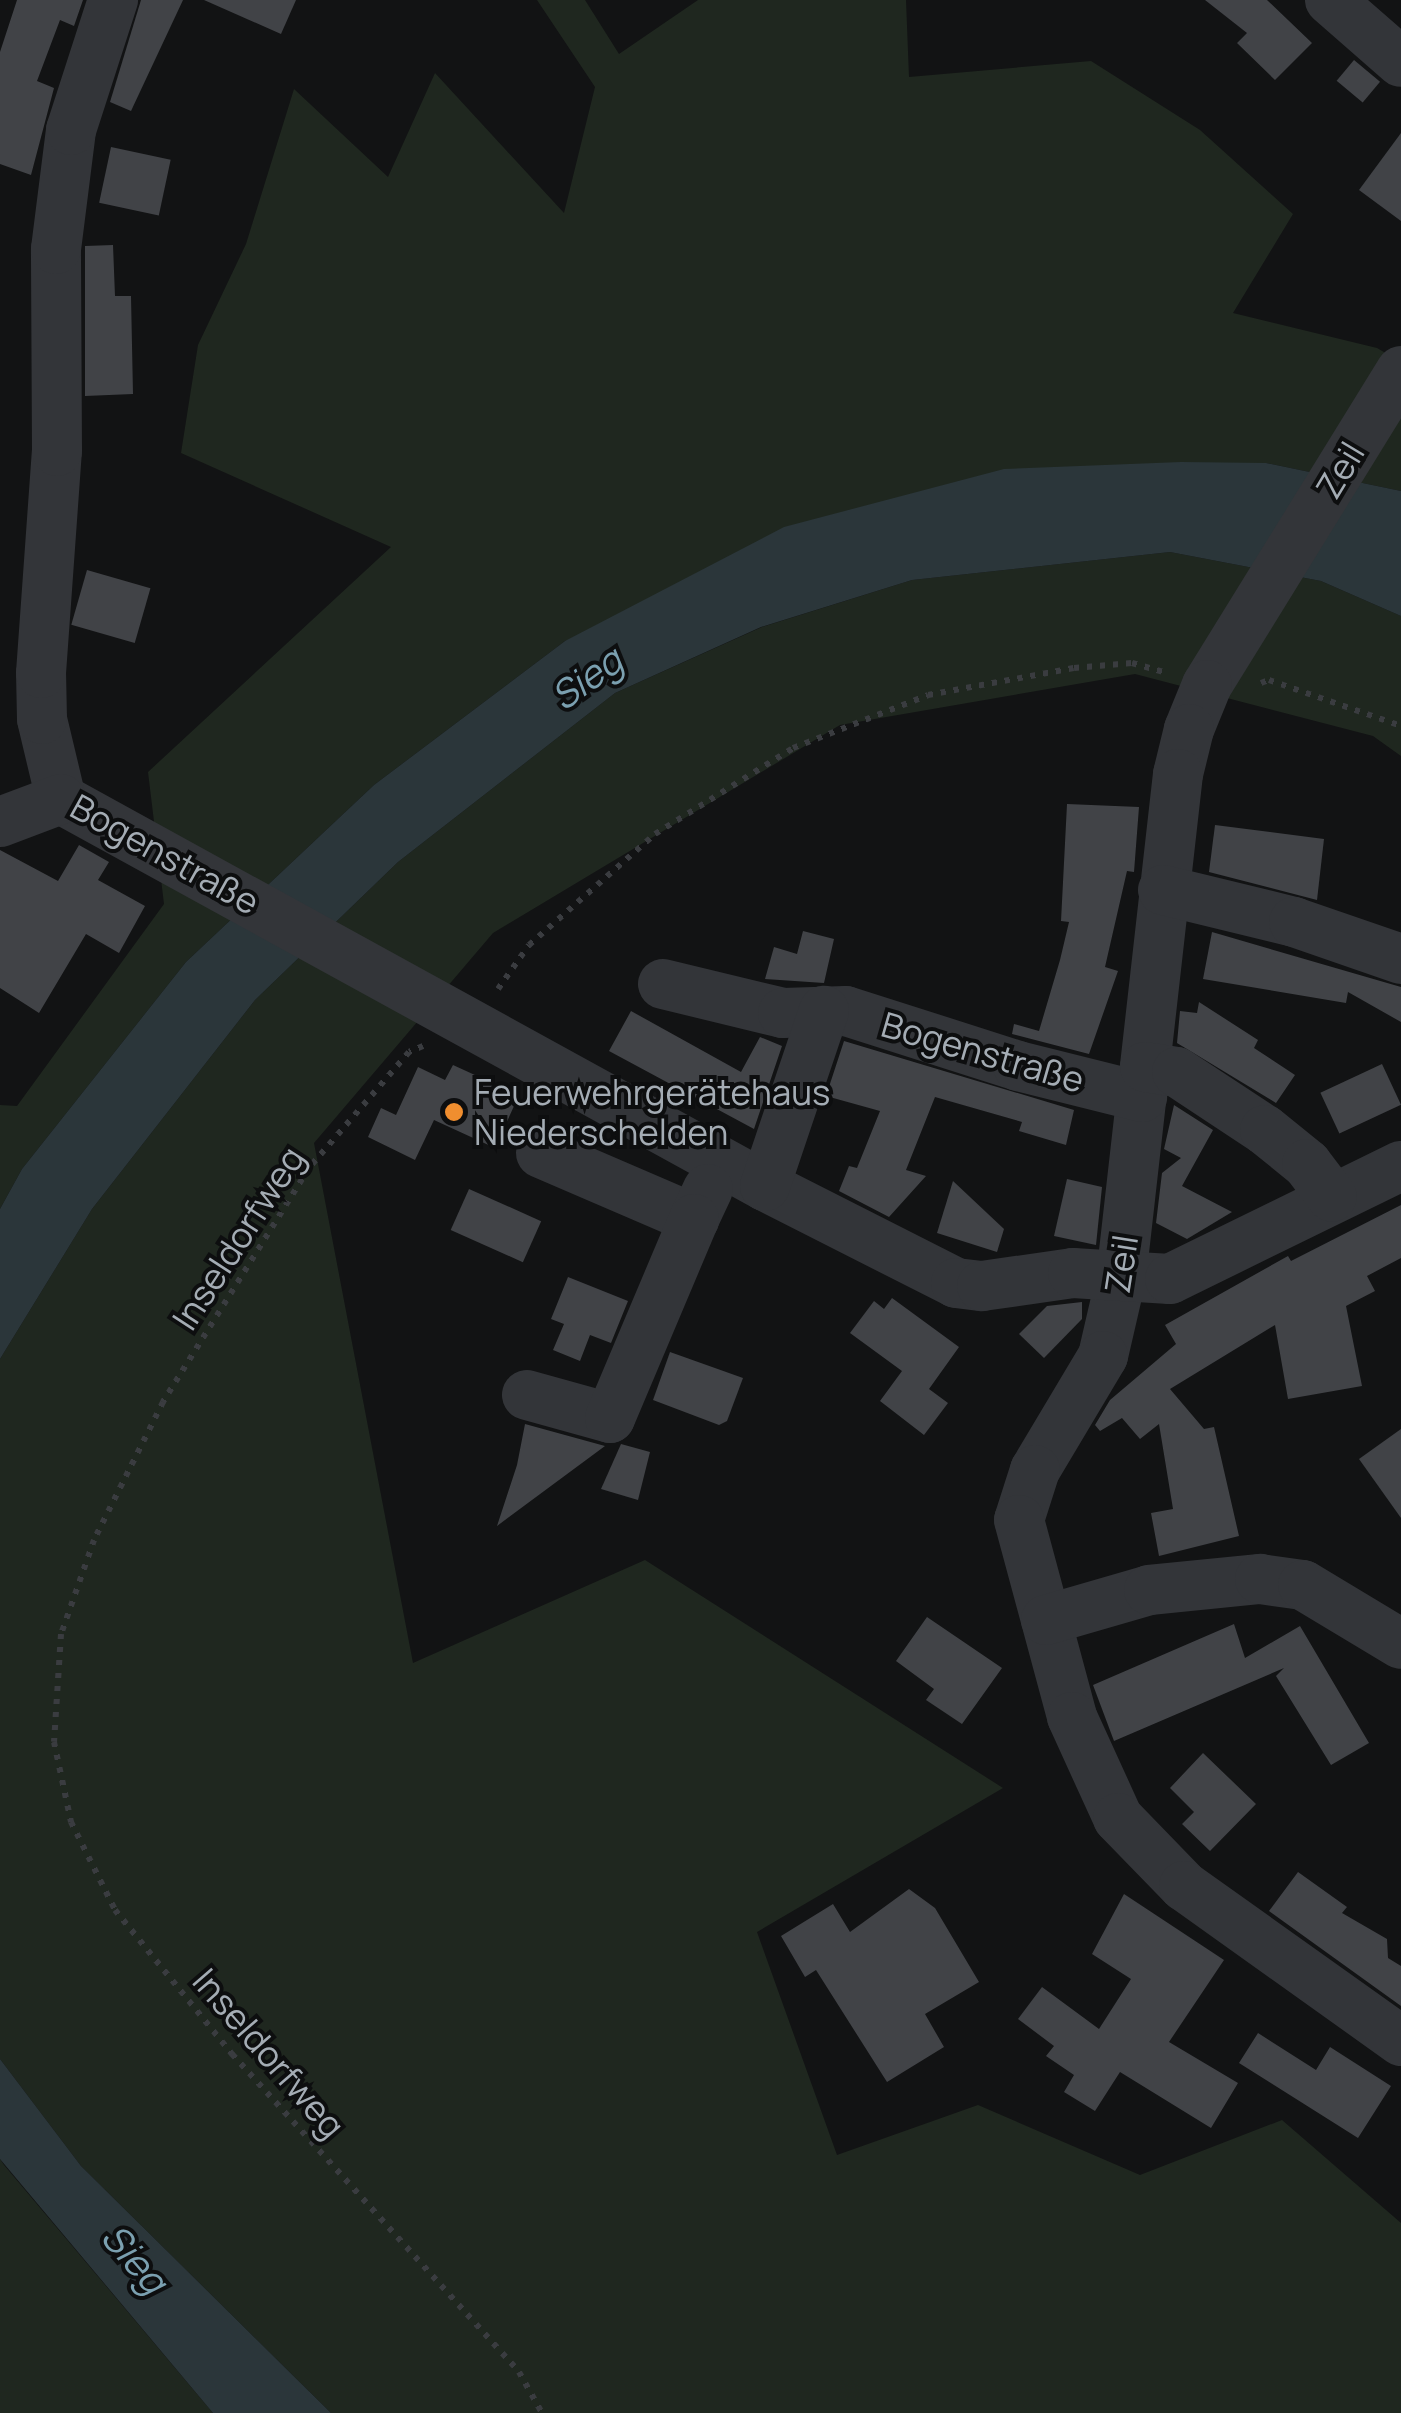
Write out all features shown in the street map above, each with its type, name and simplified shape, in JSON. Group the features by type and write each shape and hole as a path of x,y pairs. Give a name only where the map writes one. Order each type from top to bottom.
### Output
{"street":[{"name":"Bogenstraße","path":"113,0 70,130 56,248 57,451 41,673 42,719 60,799 765,1186 956,1283 982,1286 1073,1273 1170,1279 1401,1166"},
{"path":"1330,0 1401,62"},
{"name":"Zeil","path":"1394,382 1218,670 1178,774 1120,1278 1103,1356 1024,1495 1023,1547 1072,1717 1118,1818 1184,1886 1401,2041"},
{"path":"0,822 60,799"},
{"path":"1164,890 1294,922 1401,959"},
{"name":"Bogenstraße","path":"662,984 784,1012 846,1011 1018,1066 1144,1082 1177,1072 1265,1130 1307,1164 1332,1197"},
{"path":"765,1186 824,1012"},
{"path":"541,1152 694,1220"},
{"path":"527,1395 610,1418 722,1162"},
{"path":"1046,1620 1150,1590 1260,1579 1302,1585 1401,1644"}],"path":[{"path":"472,1026 529,945 656,834 793,748 928,695 1074,668 1132,663 1218,670 1238,691 1268,680 1401,726"},
{"name":"Inseldorfweg","path":"472,1026 409,1052 309,1168 163,1402 94,1540 60,1634 54,1742 71,1822 116,1910 232,2054 519,2372 542,2413"}],"shaded area":[{"path":"537,0 585,0 619,54 698,0 906,0 909,77 1091,61 1200,130 1293,214 1233,313 1377,348 1401,362 1401,491 1266,463 565,641 374,785 186,962 22,1169 0,1209 0,1105 17,1106 164,904 148,772 391,547 181,453 198,345 246,244 294,89 388,177 435,73 564,213 595,87"},
{"path":"1170,552 1321,581 1401,616 1401,756 1373,736 1135,674 840,725 493,933 314,1143 413,1663 645,1560 1003,1788 757,1932 837,2155 978,2105 1140,2175 1282,2120 1401,2223 1401,2413 331,2413 81,2166 0,2059 0,1359 92,1209 255,1000 398,862 615,693 762,627 912,580"},
{"path":"0,2159 4,2165 213,2413 0,2413"}],"water":[{"name":"Sieg","path":"1266,463 1401,491 1401,616 1321,581 1170,552 912,580 761,627 615,693 398,862 255,1000 92,1209 0,1359 0,1209 22,1169 186,962 374,785 565,641 784,527 1004,469"},
{"name":"Sieg","path":"0,2059 81,2166 331,2413 213,2413 0,2159"}],"building":[{"path":"17,0 83,0 74,26 60,20 37,81 54,88 31,175 0,164 0,52"},
{"path":"141,0 183,0 131,111 110,102"},
{"path":"204,0 296,0 281,34"},
{"path":"1205,0 1267,0 1312,43 1275,80 1237,43 1247,33"},
{"path":"1354,60 1380,82 1363,103 1337,81"},
{"path":"1401,133 1401,221 1359,190"},
{"path":"111,147 171,160 159,215 99,203"},
{"path":"113,245 115,296 131,296 133,394 85,396 85,246"},
{"path":"87,570 150,588 135,643 71,625"},
{"path":"1067,804 1139,807 1134,872 1127,871 1105,967 1118,971 1089,1054 1012,1034 1014,1024 1039,1031 1060,960 1069,922 1061,921"},
{"path":"1215,825 1324,839 1317,900 1209,872"},
{"path":"79,845 109,862 98,880 145,906 119,953 86,934 39,1013 0,988 0,850 58,881"},
{"path":"803,931 834,939 824,983 765,979 774,947 797,954"},
{"path":"1212,932 1401,987 1401,1022 1348,992 1346,1003 1203,979"},
{"path":"1199,1002 1258,1040 1254,1048 1295,1075 1276,1103 1177,1043 1180,1011 1197,1013"},
{"path":"631,1011 741,1072 760,1037 782,1046 754,1129 609,1051"},
{"path":"844,1041 1074,1110 1066,1145 1019,1131 1022,1122 935,1097 906,1170 926,1176 889,1217 839,1191 849,1166 857,1168 880,1111 826,1096"},
{"path":"1382,1064 1401,1105 1339,1134 1320,1093"},
{"name":"Feuerwehrgerätehaus Niederschelden","path":"453,1065 519,1095 495,1148 434,1120 415,1160 368,1137 381,1108 396,1115 418,1067 445,1080"},
{"path":"1174,1105 1213,1130 1182,1186 1232,1212 1187,1239 1156,1223 1162,1173 1181,1158 1164,1149"},
{"path":"1067,1179 1102,1187 1096,1245 1054,1236"},
{"path":"953,1181 1004,1229 997,1252 937,1233"},
{"path":"469,1189 541,1221 523,1262 451,1230"},
{"path":"1401,1205 1401,1258 1367,1276 1375,1291 1346,1306 1362,1386 1288,1399 1275,1325 1170,1389 1204,1429 1214,1427 1239,1536 1159,1556 1151,1513 1173,1509 1159,1424 1140,1439 1122,1418 1100,1431 1095,1425 1110,1400 1176,1344 1165,1325 1288,1256 1291,1261"},
{"path":"568,1277 628,1301 611,1343 590,1335 580,1361 553,1350 564,1324 551,1319"},
{"path":"892,1298 959,1347 929,1389 948,1403 924,1435 880,1401 902,1371 850,1333 874,1301 884,1309"},
{"path":"1082,1302 1082,1319 1044,1358 1019,1334 1047,1306"},
{"path":"670,1352 743,1378 727,1421 719,1425 653,1400"},
{"path":"525,1424 605,1446 497,1526 517,1465"},
{"path":"1401,1429 1401,1518 1359,1459"},
{"path":"621,1444 650,1452 638,1500 601,1489"},
{"path":"927,1617 1002,1668 962,1724 926,1700 934,1689 896,1661"},
{"path":"1234,1624 1245,1658 1300,1626 1369,1743 1331,1765 1276,1676 1284,1668 1114,1741 1093,1685"},
{"path":"1203,1753 1256,1804 1210,1851 1182,1824 1194,1812 1170,1788"},
{"path":"1298,1872 1347,1907 1342,1913 1387,1939 1388,1958 1401,1966 1401,2006 1269,1911"},
{"path":"909,1889 935,1908 979,1982 925,2014 944,2047 887,2082 816,1970 805,1977 781,1936 833,1904 850,1932"},
{"path":"1124,1894 1224,1960 1169,2042 1238,2083 1211,2128 1120,2072 1095,2111 1064,2092 1074,2075 1046,2056 1054,2046 1018,2019 1042,1987 1099,2029 1131,1979 1092,1954"},
{"path":"1258,2033 1316,2070 1330,2047 1391,2086 1358,2138 1239,2063"}],"place":[{"name":"Feuerwehrgerätehaus Niederschelden","path":"454,1112"}]}
